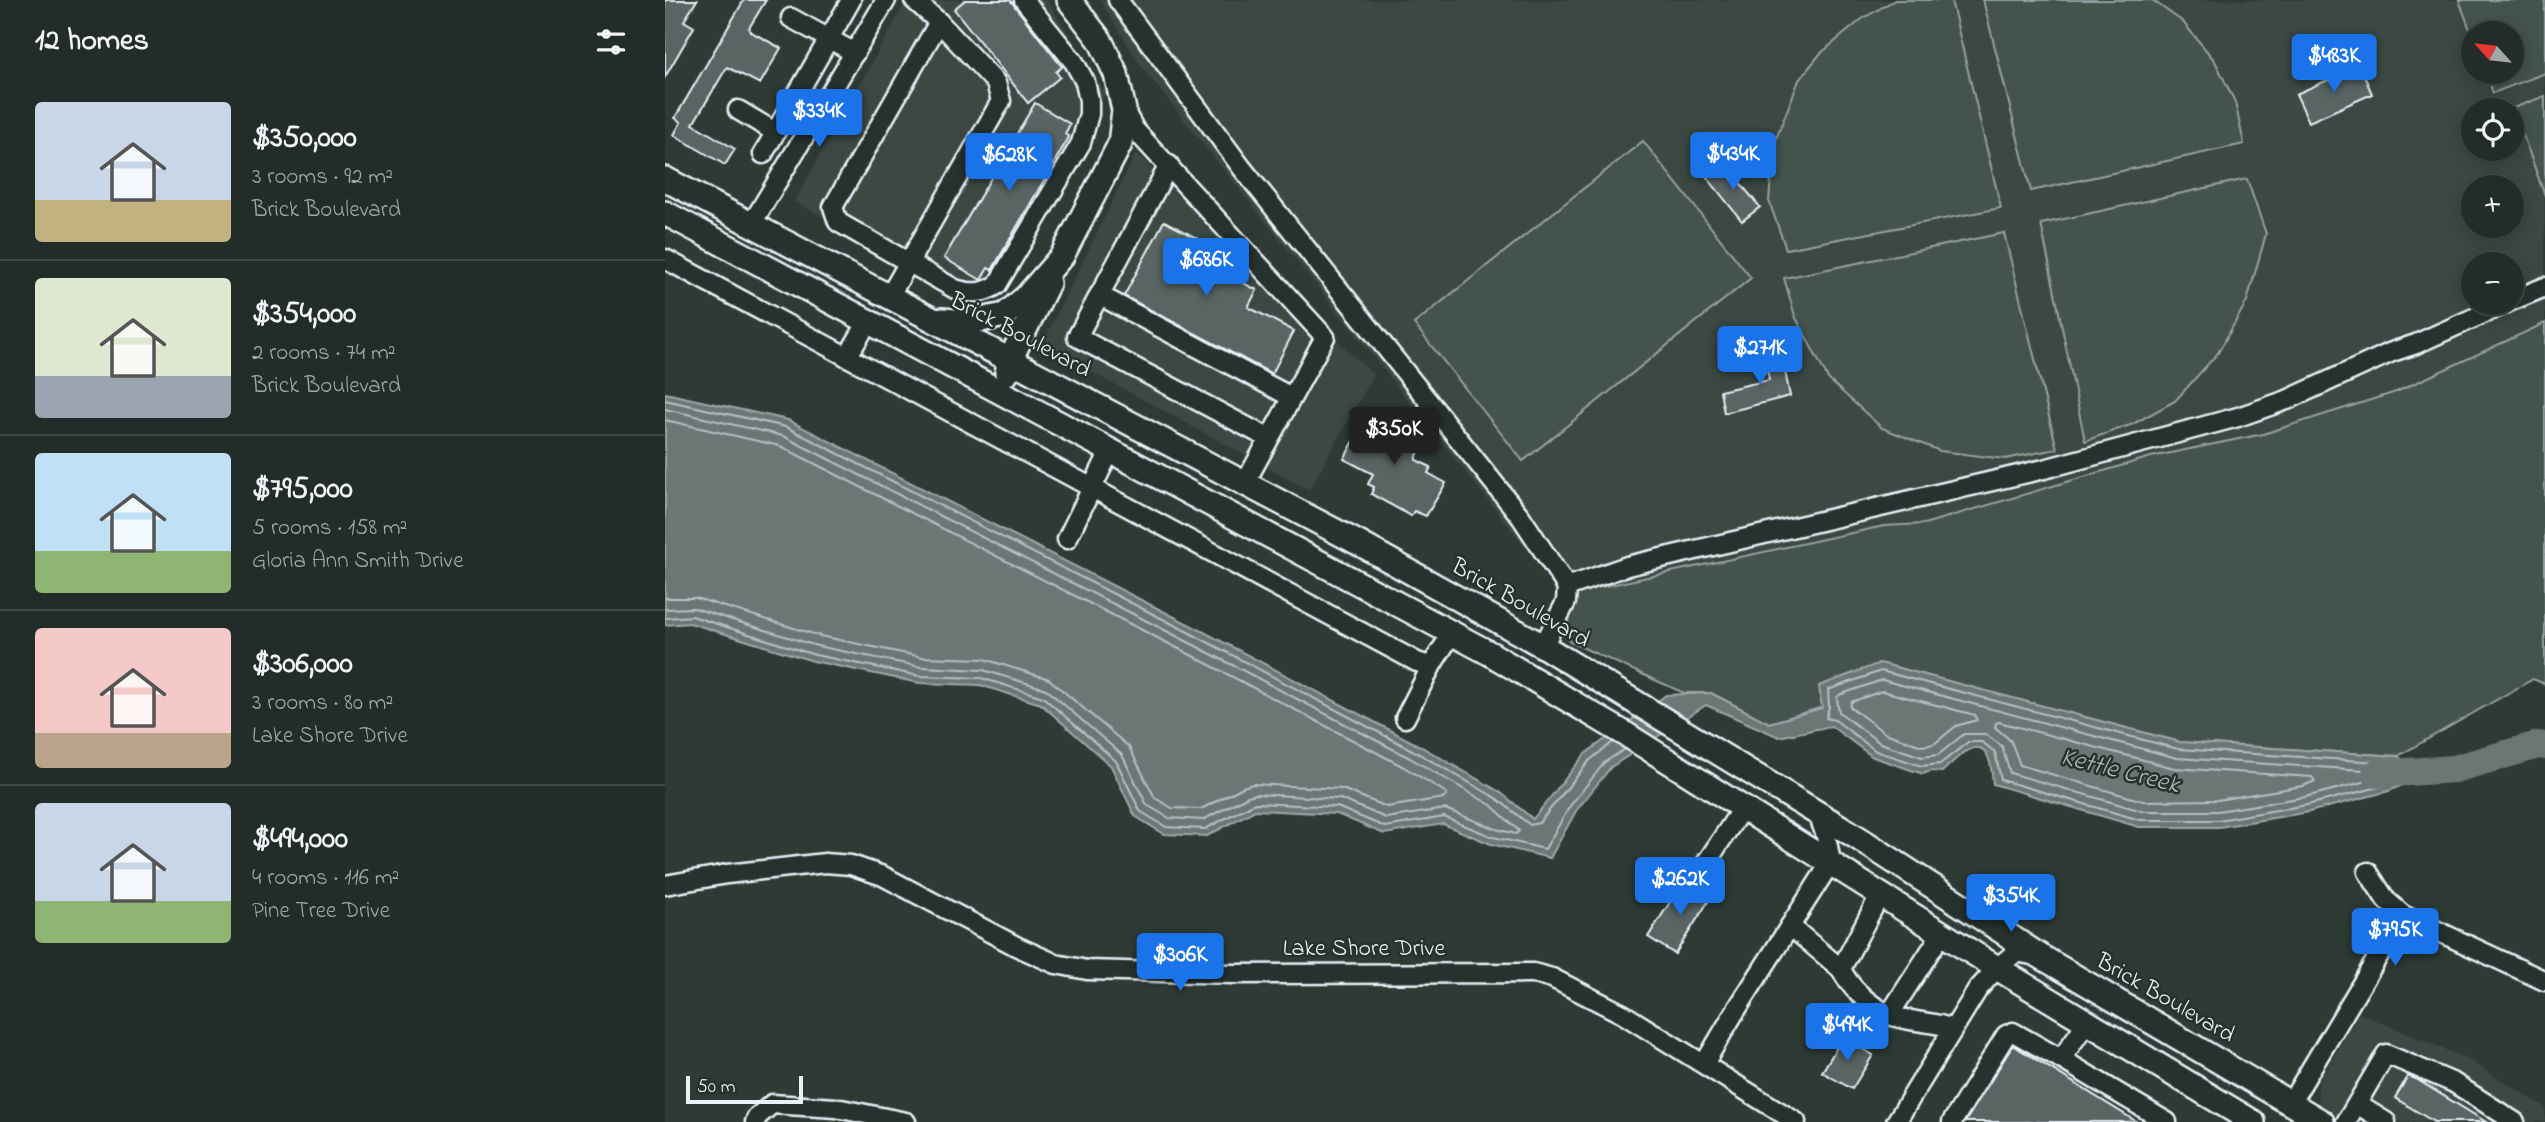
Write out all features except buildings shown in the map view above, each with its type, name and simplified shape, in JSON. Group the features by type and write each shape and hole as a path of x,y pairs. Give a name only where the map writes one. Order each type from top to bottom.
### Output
{"main road":[{"path":"1012,398 1006,379 1010,360 1120,144 1124,110 1116,74 1100,40 1069,0"},
{"name":"Brick Boulevard","path":"665,179 1363,545 1543,646 1818,814 2040,956 2322,1122"},
{"path":"665,213 1452,633 1599,718 1832,862 2087,1022 2229,1116 2253,1122"},
{"path":"700,231 751,225"},
{"path":"930,318 971,322 1005,314 1027,296 1062,256"}],"street":[{"path":"763,154 851,0"},
{"path":"751,225 886,0"},
{"path":"889,297 907,264 1001,101 996,83 928,8 833,207 838,222 907,264 964,292 988,291 997,285 1081,143 1089,114 1085,82 1074,62 1024,0"},
{"path":"1118,0 1243,168 1521,517 1567,587 1566,602 1543,646"},
{"path":"791,18 855,53"},
{"path":"738,110 775,132"},
{"path":"1124,110 1135,130 1325,337 1245,483"},
{"path":"1169,165 1077,337 1268,438"},
{"path":"665,260 1417,662 1433,663"},
{"path":"2524,296 2545,287"},
{"path":"1099,295 1291,397"},
{"path":"1567,587 1627,566 2044,469 2238,417 2287,400 2480,315"},
{"path":"847,357 869,322"},
{"path":"1067,539 1110,451"},
{"path":"1405,718 1433,663 1452,633"},
{"path":"1706,863 1743,807"},
{"path":"1704,1064 1832,862 1818,814"},
{"name":"Lake Shore Drive","path":"665,885 727,874 825,863 851,865 883,876 1056,964 1087,970 1232,974 1533,974 1552,978 1623,1014 1796,1122"},
{"path":"2368,872 2386,900 2403,915 2545,981"},
{"path":"1841,969 1881,893"},
{"path":"2291,1102 2403,915"},
{"path":"1790,926 1841,969 1849,986 1889,1015 1941,1024 1953,1030"},
{"path":"1889,1015 1942,933"},
{"path":"1896,1122 1978,989 1997,968 2016,953 2040,956"},
{"path":"2061,1059 2087,1022"},
{"path":"1952,1122 2006,1035 2013,1032 2167,1122"},
{"path":"2346,1122 2386,1054 2454,1083 2515,1122"},
{"path":"755,1122 772,1104 836,1108 906,1122"},
{"path":"2357,1104 2386,1122"}],"shaded area":[{"path":"907,0 1047,0 1106,93 987,301 794,202"},
{"path":"1100,0 2545,0 2545,323 2396,392 2263,434 2150,457 1924,524 1884,526 1564,595 1140,65"},
{"path":"1895,0 1951,0 2001,208 1786,249 1769,201 1774,144 1799,80 1820,54 1862,19"},
{"path":"1983,0 2152,0 2183,22 2215,61 2235,102 2244,144 2031,191"},
{"path":"2459,0 2545,0 2545,73 2524,81 2524,21 2467,21"},
{"path":"2490,84 2516,84 2493,93"},
{"path":"2545,96 2545,196 2524,138 2524,104"},
{"path":"1643,141 1751,278 1523,461 1414,324"},
{"path":"1136,153 1374,375 1309,490 1042,345"},
{"path":"2247,179 2266,234 2247,301 2218,353 2175,401 2133,424 2085,441 2041,224"},
{"path":"2004,233 2057,449 2005,459 1940,451 1882,428 1828,379 1795,316 1784,278"},
{"path":"2545,323 2545,684 2533,679 2398,756 2180,742 1880,663 1823,707 1769,723 1711,693 1684,693 1570,642 1566,633 1564,595 1884,526 1924,524 2151,457 2263,434 2396,392"},
{"path":"2359,1013 2467,1059 2545,1107 2545,1122 2343,1122 2321,1106 2317,1095 2319,1081"}],"water":[{"path":"665,393 788,420 1202,631 1418,745 1500,792 1533,819 1585,754 1666,695 1711,693 1769,723 1822,708 1819,686 1880,663 2180,742 2398,756 2413,771 2407,783 2389,791 2309,812 2219,827 2139,827 1993,784 1989,758 1981,749 1965,752 1942,772 1931,771 1923,774 1873,757 1831,726 1779,737 1706,705 1611,767 1576,811 1550,858 1491,844 1443,824 1384,834 1337,814 1255,810 1207,836 1164,834 1135,816 1111,766 1041,704 980,685 919,683 813,661 690,623 665,625"}],"waterway":[{"name":"Kettle Creek","path":"2376,774 2454,769 2538,745 2545,746"}]}
